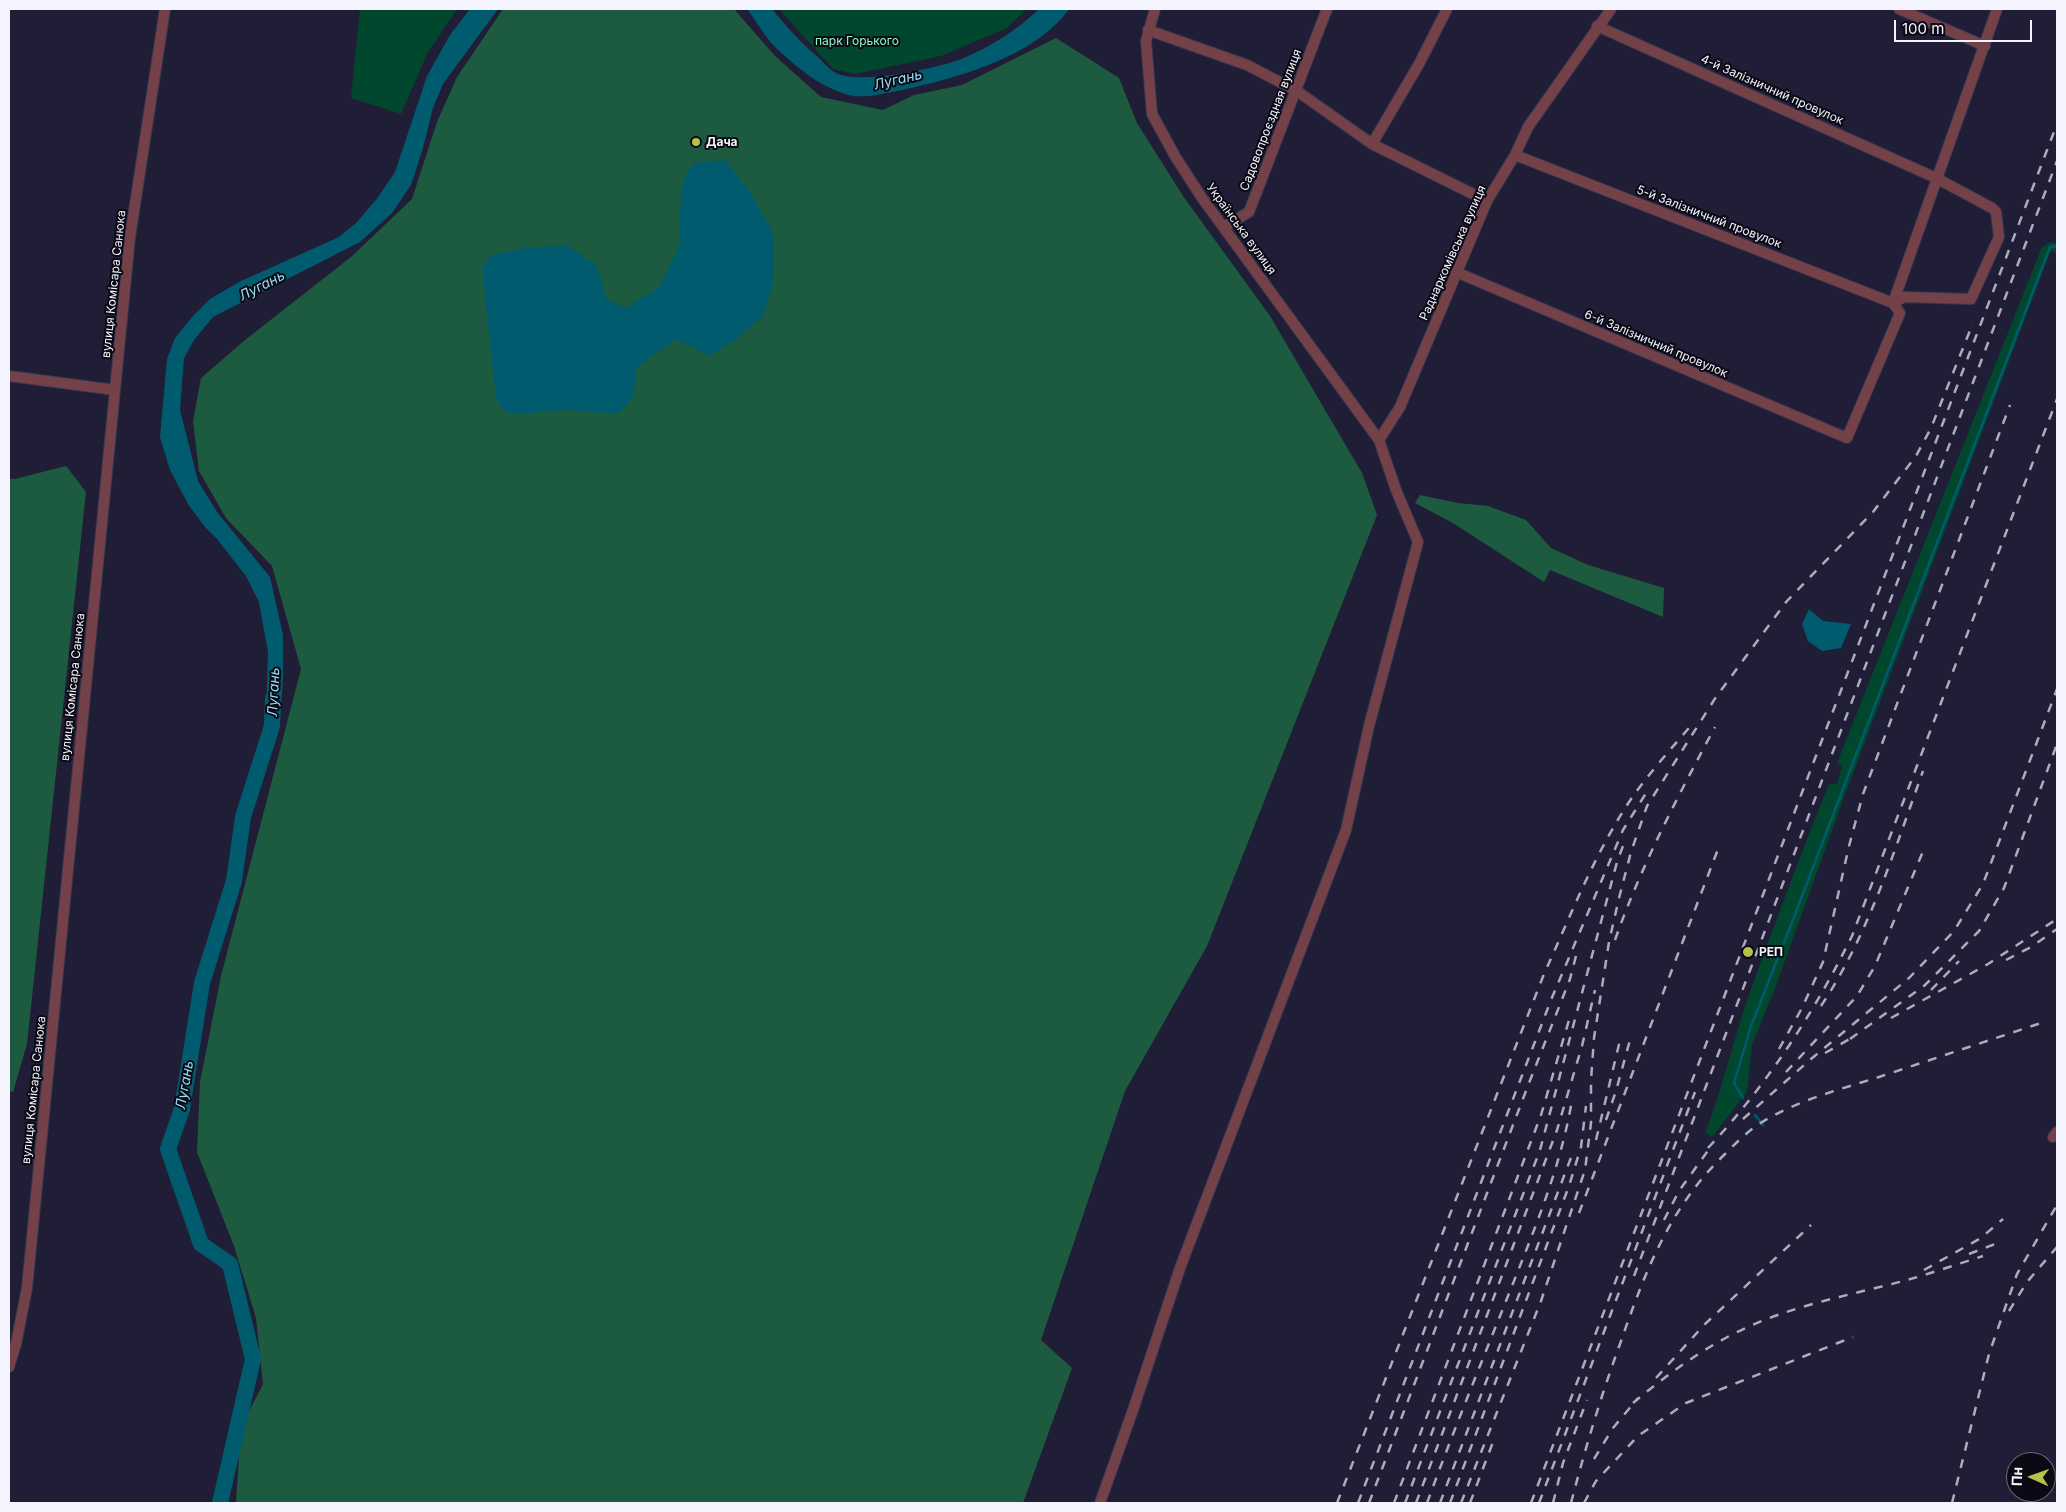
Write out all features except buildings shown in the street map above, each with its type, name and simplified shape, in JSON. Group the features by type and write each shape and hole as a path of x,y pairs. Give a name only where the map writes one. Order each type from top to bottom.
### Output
{"street":[{"name":"вулиця Комісара Санюка","path":"9,1367 16,1344 27,1288 130,237 165,9"},
{"name":"Українська вулиця","path":"1100,1503 1180,1268 1346,830 1368,726 1418,542 1378,440 1224,227 1175,156 1152,114 1146,41 1155,9"},
{"name":"Садовопроєздная вулиця","path":"1224,227 1249,212 1327,9"},
{"path":"1372,144 1419,64 1447,9"},
{"name":"Раднаркомівська вулиця","path":"1378,440 1400,406 1487,202 1515,155 1528,127 1597,26 1611,9"},
{"path":"1899,9 1985,46"},
{"path":"1893,303 1997,9"},
{"name":"4-й Залізничний провулок","path":"1597,26 1936,178 1996,212 1999,237 1971,299 1904,297 1893,303"},
{"path":"1148,30 1247,65 1297,90 1372,144 1487,202"},
{"name":"5-й Залізничний провулок","path":"1515,155 1893,303"},
{"name":"6-й Залізничний провулок","path":"1456,272 1847,438 1900,313 1893,303"},
{"path":"9,376 115,390"}],"green space":[{"path":"360,9 457,9 427,54 401,114 351,98"},
{"path":"503,9 734,9 775,56 821,97 883,110 914,95 962,85 1056,38 1119,78 1137,123 1183,196 1270,316 1362,473 1377,515 1207,946 1125,1091 1041,1340 1072,1368 1023,1503 236,1503 241,1427 263,1384 256,1318 234,1246 197,1152 200,1082 221,976 301,669 272,566 226,518 199,471 193,421 201,378 245,340 351,257 412,199 437,122 457,77"},
{"name":"парк Горького","path":"779,9 1027,9 1007,28 941,56 855,74 833,69"},
{"path":"2052,242 2057,244 2057,253 2051,250 1843,800 1777,983 1752,1045 1747,1092 1712,1137 1705,1133 1749,995 1788,889 1829,784 1837,784 1842,766 1837,763 2042,247"},
{"path":"66,466 86,492 27,1044 13,1092 9,1091 9,479"},
{"path":"1420,495 1458,503 1488,506 1526,520 1551,548 1588,565 1664,588 1663,617 1550,570 1544,582 1453,523 1415,503"}],"water":[{"path":"470,9 498,9 443,84 433,108 411,185 392,213 360,242 213,317 194,340 184,358 180,410 198,481 217,512 270,577 283,635 283,677 280,721 266,721 268,652 259,602 246,576 188,504 170,470 160,437 167,359 175,338 210,299 239,282 339,237 356,223 376,200 395,172 427,76 450,35"},
{"path":"747,9 772,9 800,41 836,73 847,76 877,77 930,68 956,61 978,52 1000,39 1021,25 1039,9 1069,9 1054,26 1036,40 1016,53 993,63 970,72 924,85 881,94 852,96 835,91 800,69 772,44"},
{"path":"725,160 753,197 774,235 774,280 763,316 735,340 710,356 676,339 637,367 633,397 618,414 564,410 520,414 509,413 503,409 496,399 482,268 492,255 529,247 568,246 597,266 607,300 626,308 659,287 679,247 681,189 686,173 695,163"},
{"path":"1809,609 1823,621 1851,624 1841,648 1822,651 1808,641 1802,624"}],"waterway":[{"path":"1743,1098 1734,1083 1751,1026 2050,247 2057,246"},
{"name":"Лугань","path":"220,1503 253,1359 230,1264 201,1244 168,1149 182,1109 202,983 234,881 243,817 272,726 273,699"},
{"path":"1755,1115 1763,1125"}],"railway":[{"path":"1531,1503 2057,124"},
{"path":"1634,1276 2057,161"},
{"path":"1461,1503 1541,1301 1585,1170 1591,1123 1591,1080 1594,1038 1609,942 1631,852 1647,806 1716,697 1786,602 1873,512 1916,456 1931,428 1973,323"},
{"path":"1708,1148 1750,1099 1788,1047 1822,993 1852,936 2057,399"},
{"path":"1779,1049 1802,1008 1823,962 1849,846 1863,794 2010,405"},
{"path":"1743,1119 1811,1059 1909,978 1954,931 1983,884 2057,689"},
{"path":"1337,1503 1544,974 1583,886 1616,822 1629,802 1652,771 1694,722"},
{"path":"1615,940 1648,858 1715,727"},
{"path":"1850,1039 1924,986 1979,931 2004,888 2057,744"},
{"path":"1821,1006 1838,979 1867,921 1891,862 1923,771"},
{"path":"1358,1503 1551,1000 1623,830 1648,790"},
{"path":"1405,1503 1540,1150 1617,862 1626,838"},
{"path":"1579,1213 1720,844"},
{"path":"1786,1072 1857,996 1875,966 1924,849"},
{"path":"1891,1018 1988,964 2057,919"},
{"path":"2006,960 2031,947 2057,929"},
{"path":"1369,1503 1570,979 1576,956"},
{"path":"1931,990 1959,961"},
{"path":"1416,1503 1557,1130 1582,1046 1595,990"},
{"path":"1394,1503 1541,1115 1569,1020"},
{"path":"1571,1503 1606,1383 1649,1266 1688,1196 1725,1154 1759,1124 1802,1102 2041,1023"},
{"path":"1596,1140 1621,1036"},
{"path":"1825,1053 1855,1036"},
{"path":"1606,1120 1630,1040"},
{"path":"1539,1503 1695,1092"},
{"path":"1427,1503 1546,1197 1561,1149 1572,1100"},
{"path":"1450,1503 1569,1186 1581,1147 1586,1106"},
{"path":"1664,1220 1679,1191 1712,1145"},
{"path":"1440,1503 1572,1155"},
{"path":"1952,1503 1989,1354 2017,1274 2057,1205"},
{"path":"1924,1270 1981,1238 2003,1219"},
{"path":"1656,1378 1704,1325 1811,1225"},
{"path":"1969,1254 1995,1244"},
{"path":"2009,1311 2027,1282 2057,1247"},
{"path":"1633,1403 1689,1360 1734,1334 1769,1318 1807,1305 1907,1280 1983,1256"},
{"path":"1584,1503 1596,1481 1638,1436 1686,1403 1853,1337"},
{"path":"1594,1459 1613,1428 1638,1398"},
{"path":"1553,1503 1563,1463 1587,1400"},
{"path":"1470,1503 1493,1442"}],"place":[{"name":"Дача","path":"696,142"},
{"name":"РЕП","path":"1748,952"}]}
